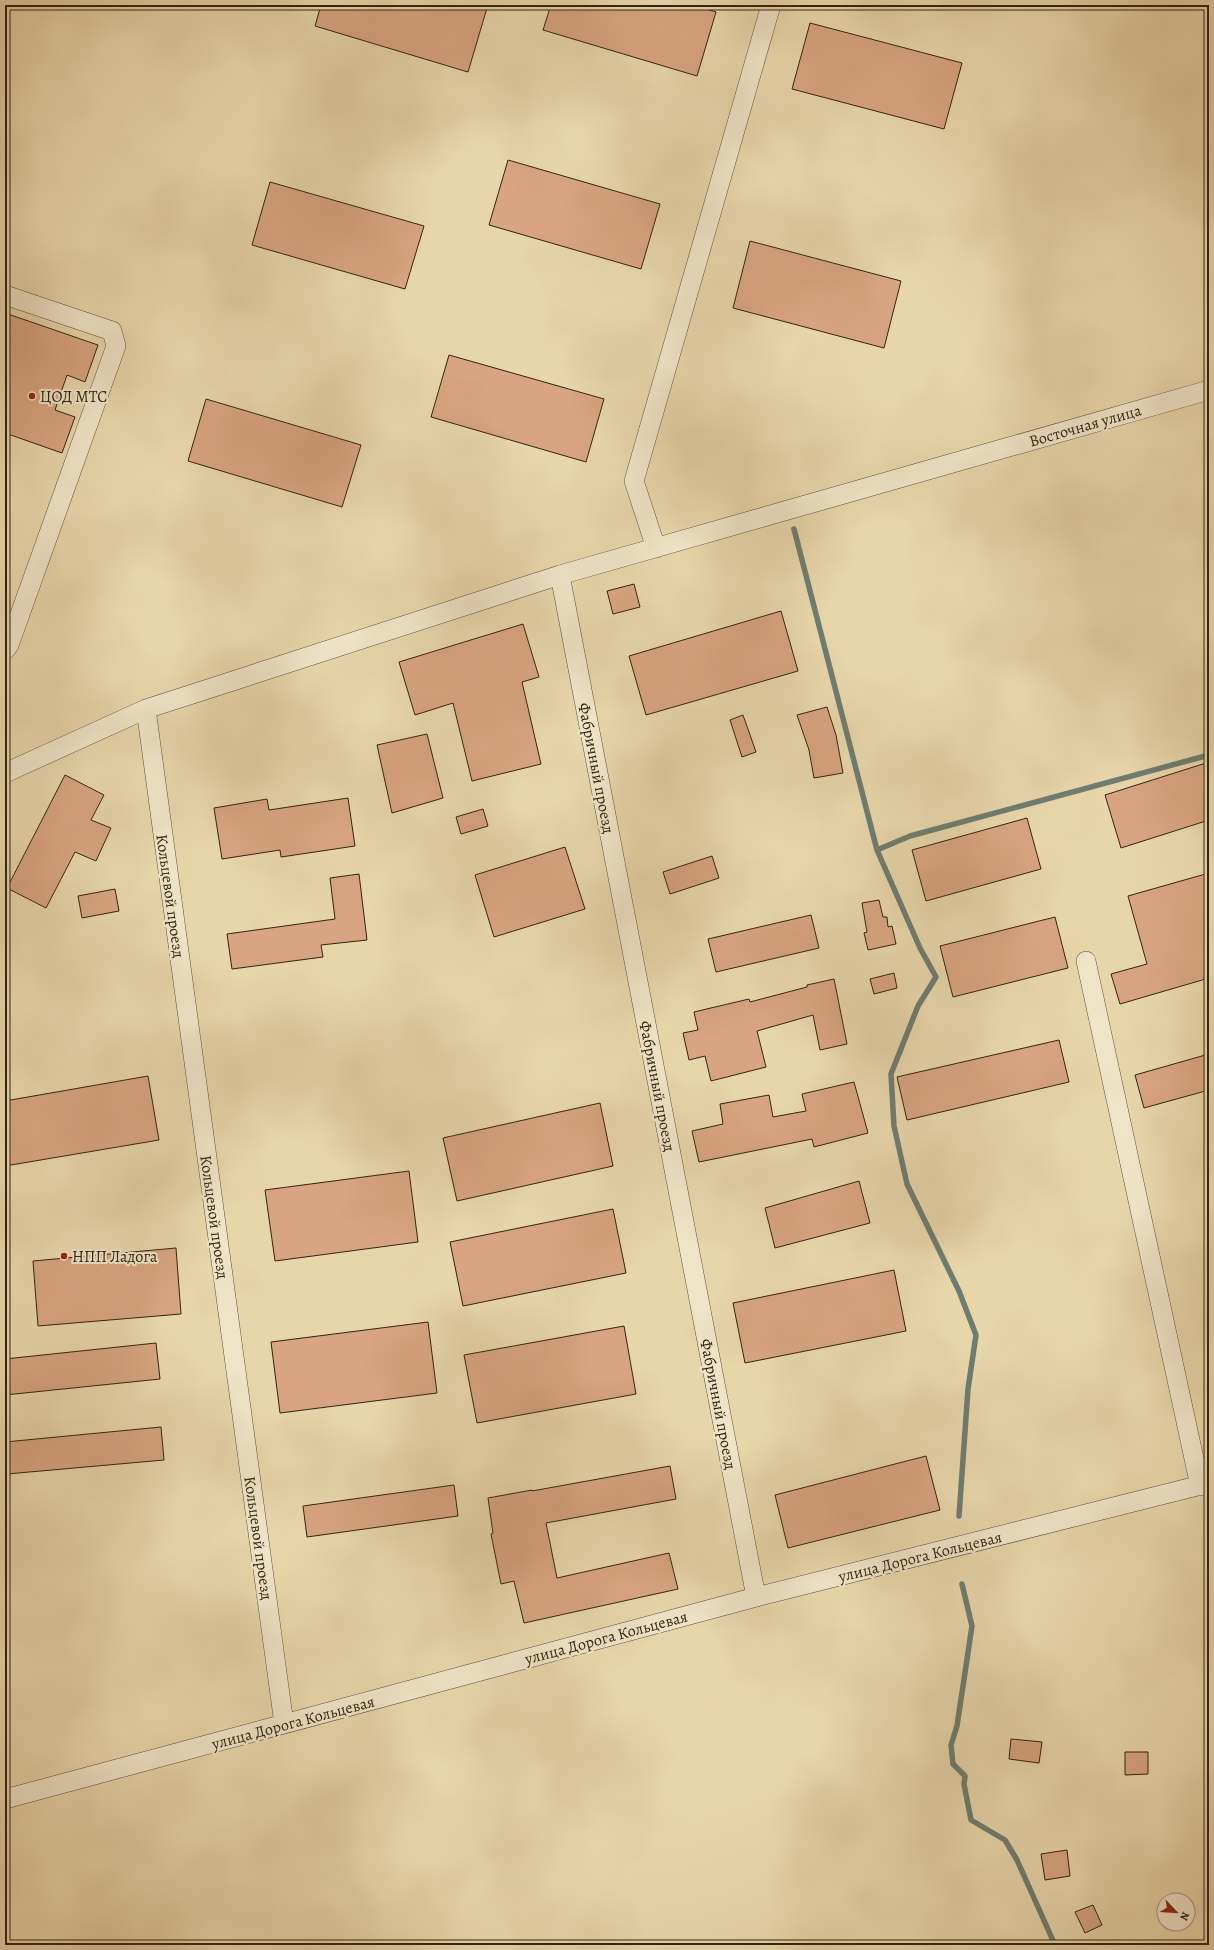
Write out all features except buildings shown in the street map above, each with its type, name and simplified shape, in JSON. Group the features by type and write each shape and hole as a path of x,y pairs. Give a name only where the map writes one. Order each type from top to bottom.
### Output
{"street":[{"path":"656,548 634,481 770,5"},
{"path":"5,295 112,331 116,346 5,650"},
{"name":"Восточная улица","path":"5,773 146,710 560,575 1209,390"},
{"name":"Фабричный проезд","path":"560,575 756,1597"},
{"name":"Кольцевой проезд","path":"146,710 284,1724"},
{"path":"1086,961 1204,1484"},
{"name":"улица Дорога Кольцевая","path":"5,1799 756,1597 1204,1484"}],"waterway":[{"path":"794,529 877,850 910,836 1209,755"},
{"path":"877,850 920,948 936,977 918,1006 891,1074 894,1126 907,1184 959,1291 976,1335 968,1389 959,1516"},
{"path":"962,1584 972,1626 957,1726 951,1745 953,1764 965,1776 964,1784 971,1820 1005,1840 1017,1860 1055,1945"}],"place":[{"name":"ЦОД МТС","path":"32,396"},
{"name":"НПП Ладога","path":"64,1256"}]}
